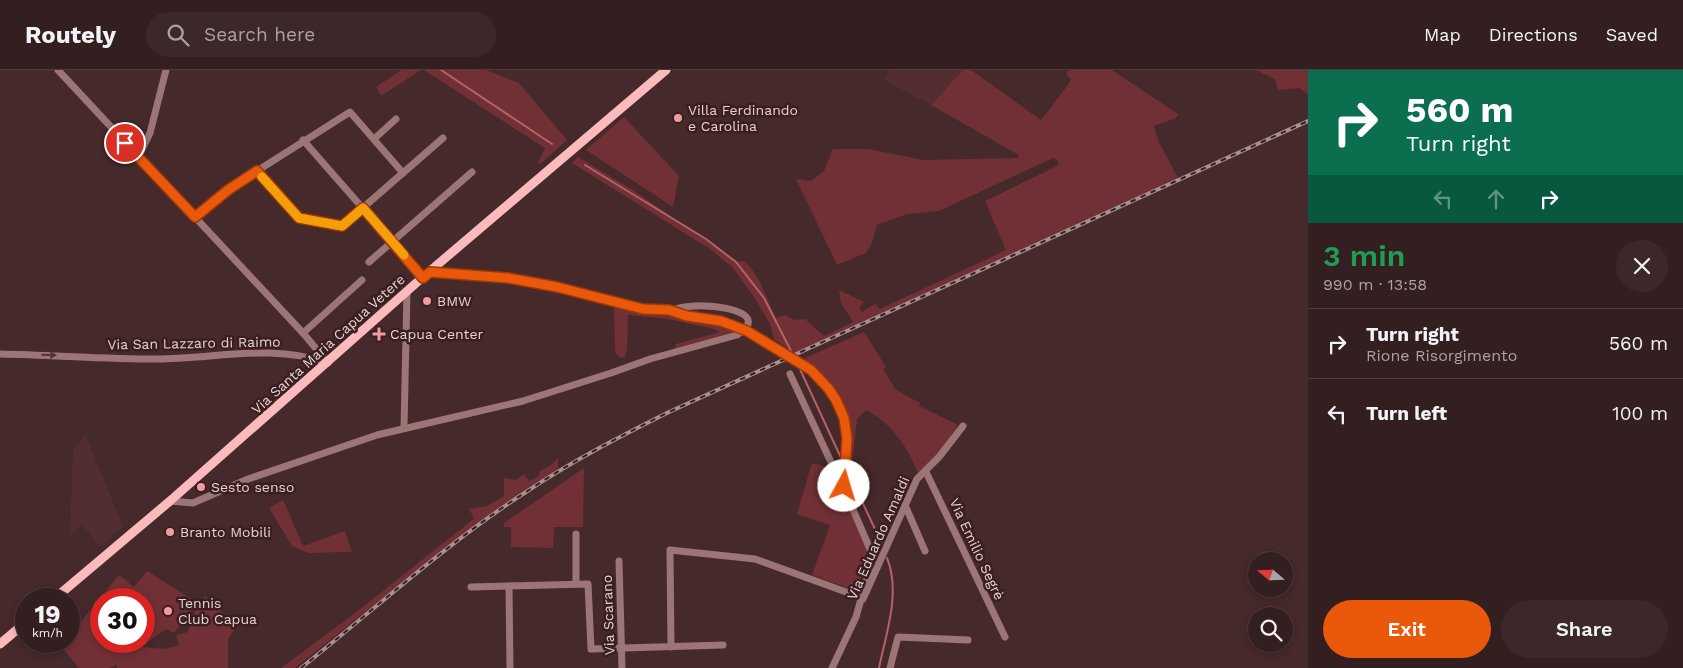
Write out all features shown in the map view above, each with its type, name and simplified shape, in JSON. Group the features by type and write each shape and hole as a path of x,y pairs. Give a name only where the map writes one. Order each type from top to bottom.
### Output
{"main road":[{"name":"Via Santa Maria Capua Vetere","path":"67,588 170,501 426,275 666,70"},
{"path":"0,644 15,631"}],"street":[{"path":"58,70 303,333 328,363"},
{"path":"138,158 150,132 166,70"},
{"path":"195,217 228,190 303,140 350,112 403,173"},
{"path":"374,140 396,119"},
{"path":"257,171 299,218 342,226 443,138"},
{"path":"303,140 392,242 426,275 508,278 557,287 643,309 672,311 734,324 817,376 836,400 846,427 848,448 844,482 847,496 874,556 860,597 856,617 832,668"},
{"path":"369,262 472,172"},
{"path":"303,333 362,280"},
{"path":"404,427 407,292"},
{"path":"170,501 193,503 248,480 404,427 523,400 737,335 747,326 748,322 740,311 719,307 680,307 672,311"},
{"name":"Via San Lazzaro di Raimo","path":"0,354 156,359 230,353 269,353 313,358 328,363"},
{"path":"790,374 837,475 844,482"},
{"name":"Via Eduardo Amaldi","path":"856,617 917,479 926,472 963,426"},
{"name":"Via Emilio Segrè","path":"926,472 1005,637"},
{"path":"905,504 925,551"},
{"path":"576,534 576,584"},
{"path":"671,647 670,550 755,560 860,597"},
{"name":"Via Scarano","path":"619,561 622,668"},
{"path":"471,587 588,584 591,648 723,645"},
{"path":"509,586 510,668"},
{"path":"890,668 898,637 968,640"}],"shaded area":[{"path":"401,70 421,70 381,96 376,87"},
{"path":"424,70 486,70 519,83 567,140 539,165 538,162 545,148"},
{"path":"889,70 963,70 931,105 884,80"},
{"path":"963,70 971,70 1041,120 1068,85 1071,79 1066,74 1069,70 1112,70 1178,114 1176,118 1154,126 1158,140 1178,178 795,353 774,339 770,324 754,297 733,268 710,249 572,163 578,157 631,189 738,262 744,261 750,266 759,280 776,318 785,315 794,320 805,319 824,336 853,322 841,303 839,290 864,302 859,308 862,312 875,304 880,309 1006,250 985,201 1059,165 1057,159 1053,158 939,211 907,214 877,225 871,245 866,253 837,265 796,179 811,181 824,171 833,149 868,149 923,160 1018,158 1019,155 931,105"},
{"path":"1256,70 1308,70 1308,94 1299,88 1278,90 1275,79"},
{"path":"624,117 679,176 673,207 586,150"},
{"path":"614,303 649,312 725,325 738,330 736,333 675,350 676,344 720,332 668,319 628,315 627,350 624,358 619,357 615,352"},
{"path":"864,332 886,367 883,369 896,390 920,403 919,406 958,425 935,459 918,473 898,437 883,421 866,410 857,419 851,472 850,432 843,409 832,389 816,370 806,362 805,358"},
{"path":"86,436 123,527 100,546 82,525 70,535 73,448"},
{"path":"558,458 558,469 527,488 441,551 295,668 281,668 359,610 471,521 474,518 469,509 487,506 504,496 504,478 516,480 524,474 529,481 539,476 540,471 550,466"},
{"path":"812,463 829,468 869,552 857,591 812,575 830,525 797,514"},
{"path":"584,468 583,527 554,527 553,548 511,547 511,527 504,527 504,523"},
{"path":"283,500 303,546 345,531 352,552 308,553 292,546 269,508"},
{"path":"147,571 198,603 205,596 237,626 228,639 228,668 117,668 117,665 109,668 79,668 67,653 80,653 80,623 90,610 90,653 155,653 155,648 164,649 179,645 176,635 188,632 197,605 174,633 166,629 155,637 155,588 108,588 119,575 134,587"}],"waterway":[{"path":"441,70 552,144"},
{"path":"585,165 706,239 736,262 764,298 792,353"},
{"path":"799,367 842,460"},
{"path":"850,476 882,544"},
{"path":"879,668 891,613 893,585 887,558"}],"railway":[{"path":"301,668 470,531 546,479 598,449 669,412 1308,121"}],"slow traffic":[{"path":"262,177 299,218 342,226 363,208 404,255"}],"place":[{"name":"Villa Ferdinando e Carolina","path":"678,118"},
{"name":"BMW","path":"427,301"},
{"name":"Capua Center","path":"379,334"},
{"name":"Sesto senso","path":"201,487"},
{"name":"Branto Mobili","path":"170,532"},
{"name":"Tennis Club Capua","path":"168,611"}],"route":[{"path":"125,143 195,217 228,190 257,171 299,218 342,226 363,208 423,278 430,272 508,278 557,287 643,309 669,310 687,316 734,324 806,367 828,388 840,408 846,427 848,448 844,486"}]}
